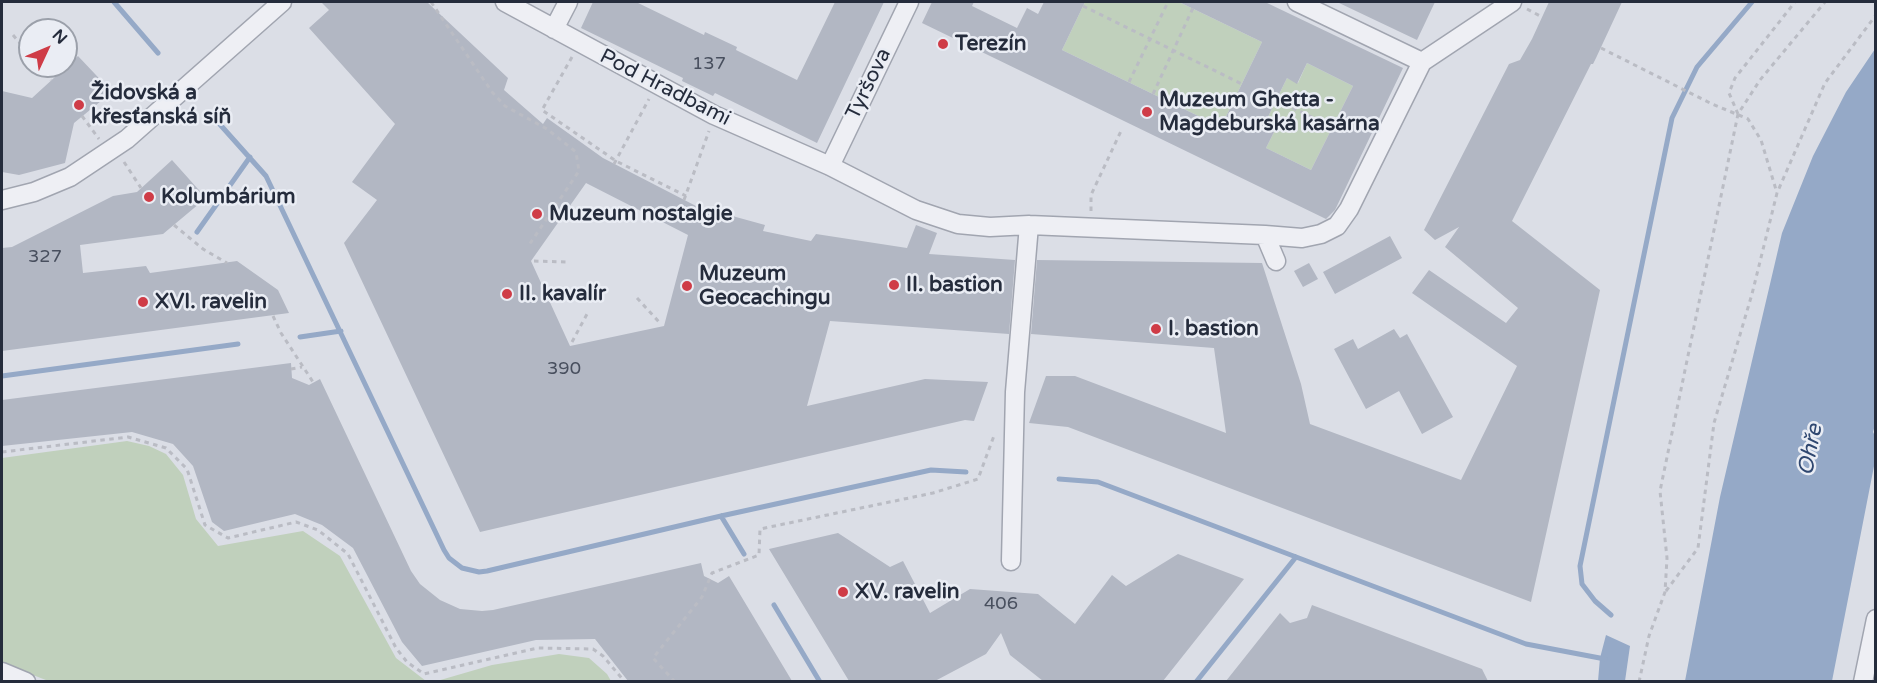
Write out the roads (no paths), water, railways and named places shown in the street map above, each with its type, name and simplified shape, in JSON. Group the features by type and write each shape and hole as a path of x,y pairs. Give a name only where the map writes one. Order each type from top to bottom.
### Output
{"street":[{"path":"2,200 34,192 70,177 117,146 282,2"},
{"name":"Pod Hradbami","path":"505,2 714,115 830,166 916,210 958,224 990,227 1029,225 1302,238 1321,234 1337,226 1349,209 1422,62"},
{"path":"554,29 568,2"},
{"name":"Tyršova","path":"830,166 909,2"},
{"path":"1297,2 1422,62 1512,2"},
{"path":"1011,561 1015,392 1029,225"},
{"path":"1265,235 1276,261"},
{"path":"1863,681 1875,620"},
{"path":"2,672 26,681"}],"water":[{"name":"Ohře","path":"1875,49 1876,422 1873,432 1875,461 1832,681 1685,681 1720,497 1782,233 1813,156 1846,92"},
{"path":"1606,635 1630,646 1625,681 1598,681 1600,658"}],"waterway":[{"path":"114,2 158,53"},
{"path":"1611,615 1595,601 1582,584 1580,566 1672,118 1697,67 1752,2"},
{"path":"216,120 266,176 444,550 449,558 462,568 479,572 487,571 931,470 966,472"},
{"path":"197,232 250,157"},
{"path":"300,337 341,331"},
{"path":"2,376 238,344"},
{"path":"1059,479 1098,482 1526,644 1605,659"},
{"path":"721,516 744,554"},
{"path":"1196,682 1296,557"},
{"path":"774,605 820,682"}],"place":[{"name":"Terezín","path":"943,44"},
{"name":"Židovská a křesťanská síň","path":"79,105"},
{"name":"Muzeum Ghetta - Magdeburská kasárna","path":"1147,112"},
{"name":"Kolumbárium","path":"149,197"},
{"name":"Muzeum nostalgie","path":"537,214"},
{"name":"II. bastion","path":"894,285"},
{"name":"Muzeum Geocachingu","path":"687,286"},
{"name":"II. kavalír","path":"507,294"},
{"name":"XVI. ravelin","path":"143,302"},
{"name":"I. bastion","path":"1156,329"},
{"name":"XV. ravelin","path":"843,592"}]}
